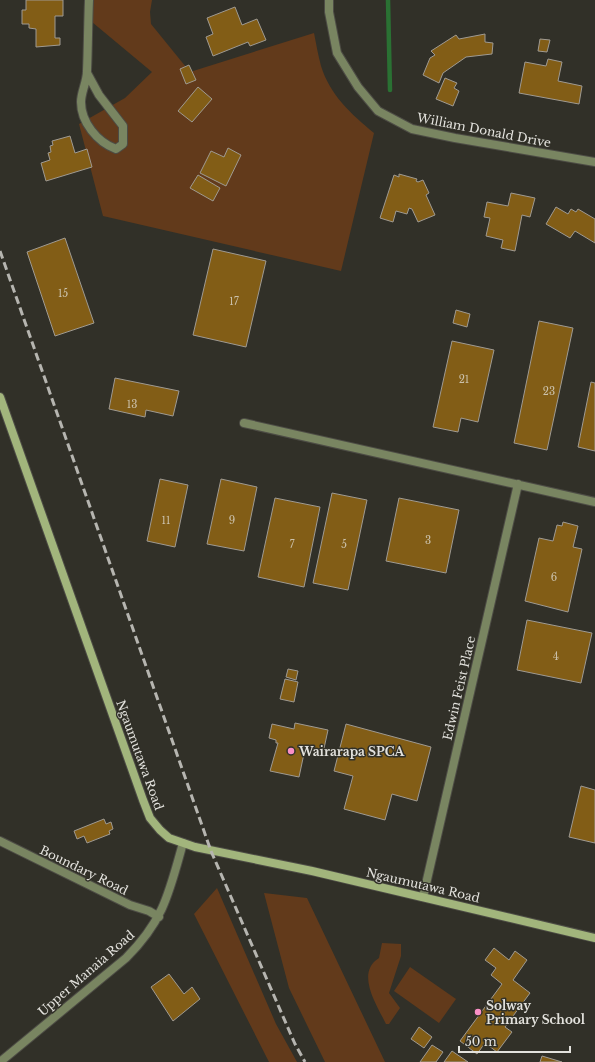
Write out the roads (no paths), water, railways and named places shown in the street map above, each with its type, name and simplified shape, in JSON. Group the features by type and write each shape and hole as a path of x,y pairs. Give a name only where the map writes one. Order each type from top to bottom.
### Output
{"main road":[{"name":"Ngaumutawa Road","path":"0,397 92,660 150,818 160,830 169,838 183,843 423,897 595,938"}],"street":[{"path":"87,73 99,96 123,126 123,144 116,149 108,146 91,131 83,114 81,101 87,73 89,0"},
{"name":"William Donald Drive","path":"329,0 329,12 337,53 358,87 378,111 412,129 595,162"},
{"path":"244,422 595,502"},
{"name":"Edwin Feist Place","path":"423,897 518,484"},
{"name":"Boundary Road","path":"0,841 130,905 149,911 159,917"},
{"name":"Upper Manaia Road","path":"0,1062 126,958 141,943 159,917 169,891 183,843"}],"waterway":[{"path":"388,0 390,90"}],"railway":[{"path":"0,251 211,851 295,1044 305,1062"}],"place":[{"name":"Wairarapa SPCA","path":"291,751"},
{"name":"Solway Primary School","path":"478,1012"}]}
